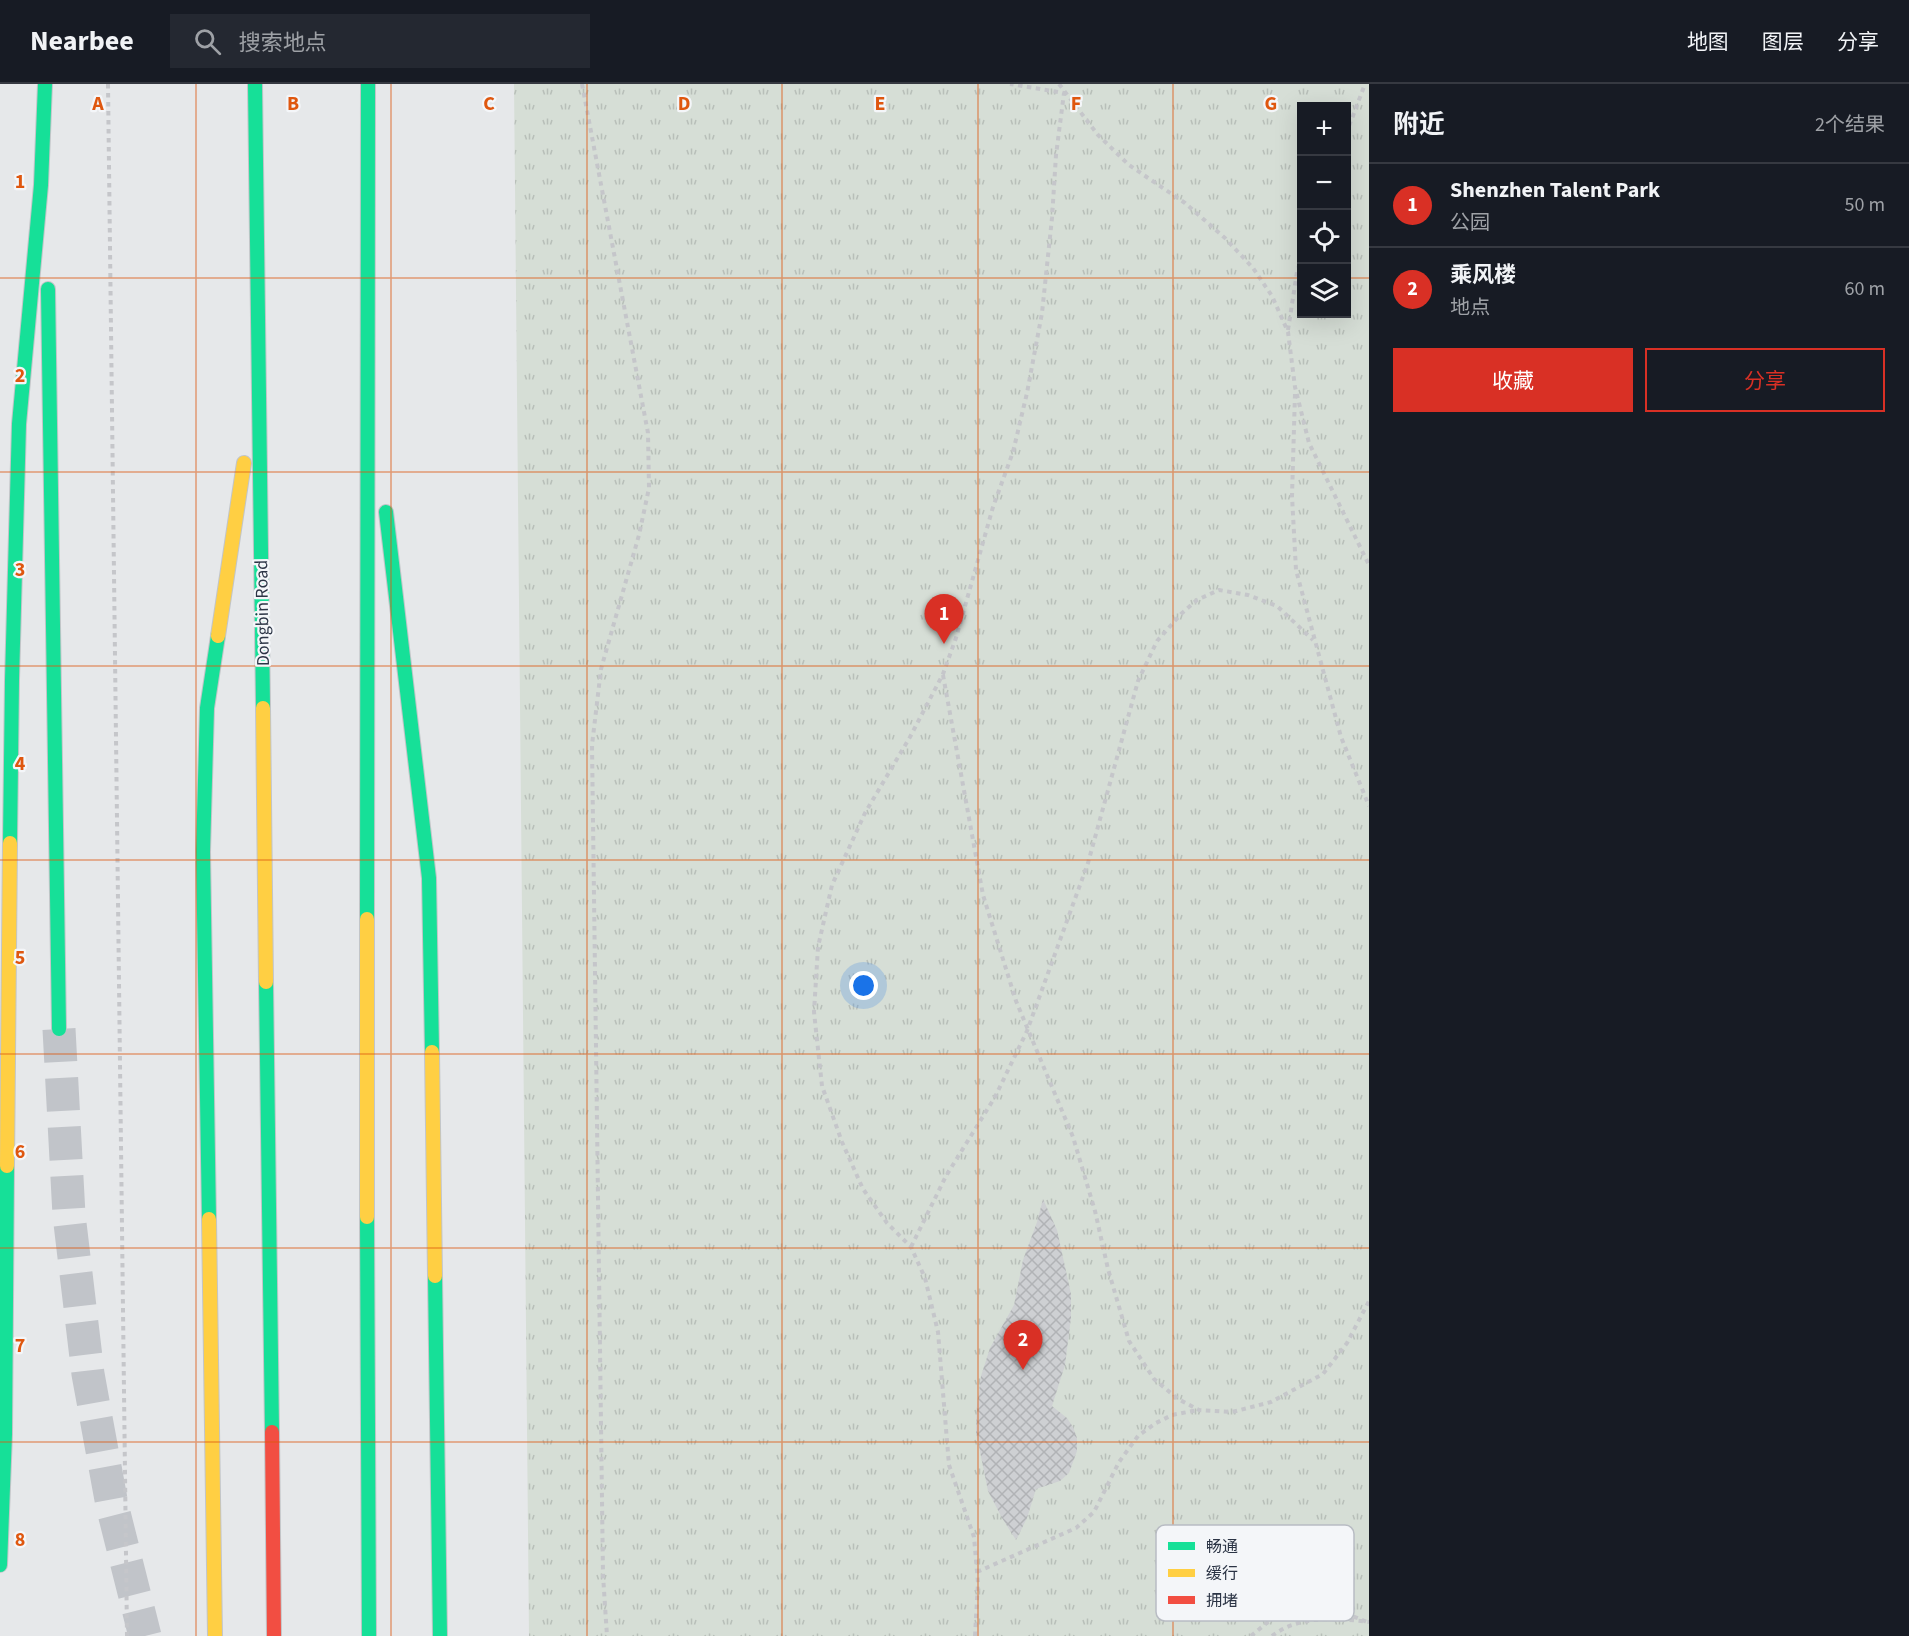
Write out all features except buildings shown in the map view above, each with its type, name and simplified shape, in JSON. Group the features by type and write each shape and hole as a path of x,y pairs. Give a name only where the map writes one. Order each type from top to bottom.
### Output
{"main road":[{"path":"45,84 59,1029"},
{"path":"0,1565 5,1434 12,680 19,424 40,185 45,84"},
{"name":"Dongbin Road","path":"255,84 274,1636"},
{"path":"368,84 369,1636"},
{"path":"368,361 382,478"},
{"path":"215,1636 203,852 207,708 259,367"},
{"path":"384,502 429,878 440,1636"}],"path":[{"path":"108,84 128,1636"},
{"path":"582,84 648,433 649,488 639,535 601,669 592,745 603,1575 607,1636"},
{"path":"1010,84 1064,93"},
{"path":"1059,84 1098,135 1129,165 1185,203 1225,238 1253,268 1272,296 1288,332"},
{"path":"1351,123 1365,84"},
{"path":"975,1636 978,1572 974,1537 949,1465 938,1332 925,1278 911,1246 887,1223 863,1189 842,1142 822,1086 814,1012 818,947 832,885 865,813 910,737 943,674 956,638 993,507 1012,452 1027,393 1042,313 1064,93"},
{"path":"1300,264 1288,332 1295,387 1309,443 1369,565"},
{"path":"1295,387 1292,495 1296,570 1341,737 1369,806"},
{"path":"911,1246 946,1176 995,1097 1027,1031 1088,863 1138,681 1157,641 1197,600 1219,590 1248,595 1277,606 1313,640"},
{"path":"943,674 983,895 1027,1031 1073,1137 1095,1211 1108,1269 1130,1341 1154,1379 1178,1399 1199,1410"},
{"path":"978,1572 1076,1528 1094,1512 1119,1462 1138,1436 1156,1423 1172,1415 1199,1410 1232,1412 1271,1402 1323,1374 1347,1343 1369,1301"},
{"path":"1354,1616 1369,1623"},
{"path":"1251,1636 1269,1621"},
{"path":"1272,1636 1299,1622 1313,1621"},
{"path":"1354,1621 1369,1623"}],"green space":[{"path":"514,84 1369,84 1369,1636 529,1636"}],"tunnel":[{"path":"59,1029 69,1215 88,1374 112,1505 145,1636"}],"traffic: fast":[{"path":"10,843 19,424 41,185 45,84"},
{"path":"255,84 263,708"},
{"path":"367,919 368,84"},
{"path":"48,289 59,1029"},
{"path":"386,512 429,878 432,1052"},
{"path":"209,1219 203,852 207,708 218,636"},
{"path":"266,982 272,1432"},
{"path":"0,1565 5,1434 7,1166"},
{"path":"367,1217 369,1636"},
{"path":"435,1276 440,1636"}],"traffic: slow":[{"path":"218,636 244,463"},
{"path":"263,708 266,982"},
{"path":"7,1166 10,843"},
{"path":"367,919 367,1217"},
{"path":"432,1052 435,1276"},
{"path":"209,1219 215,1636"}],"traffic: jam":[{"path":"272,1432 274,1636"}],"place":[{"name":"Shenzhen Talent Park","path":"944,644"},
{"name":"乘风楼","path":"1023,1370"}]}
